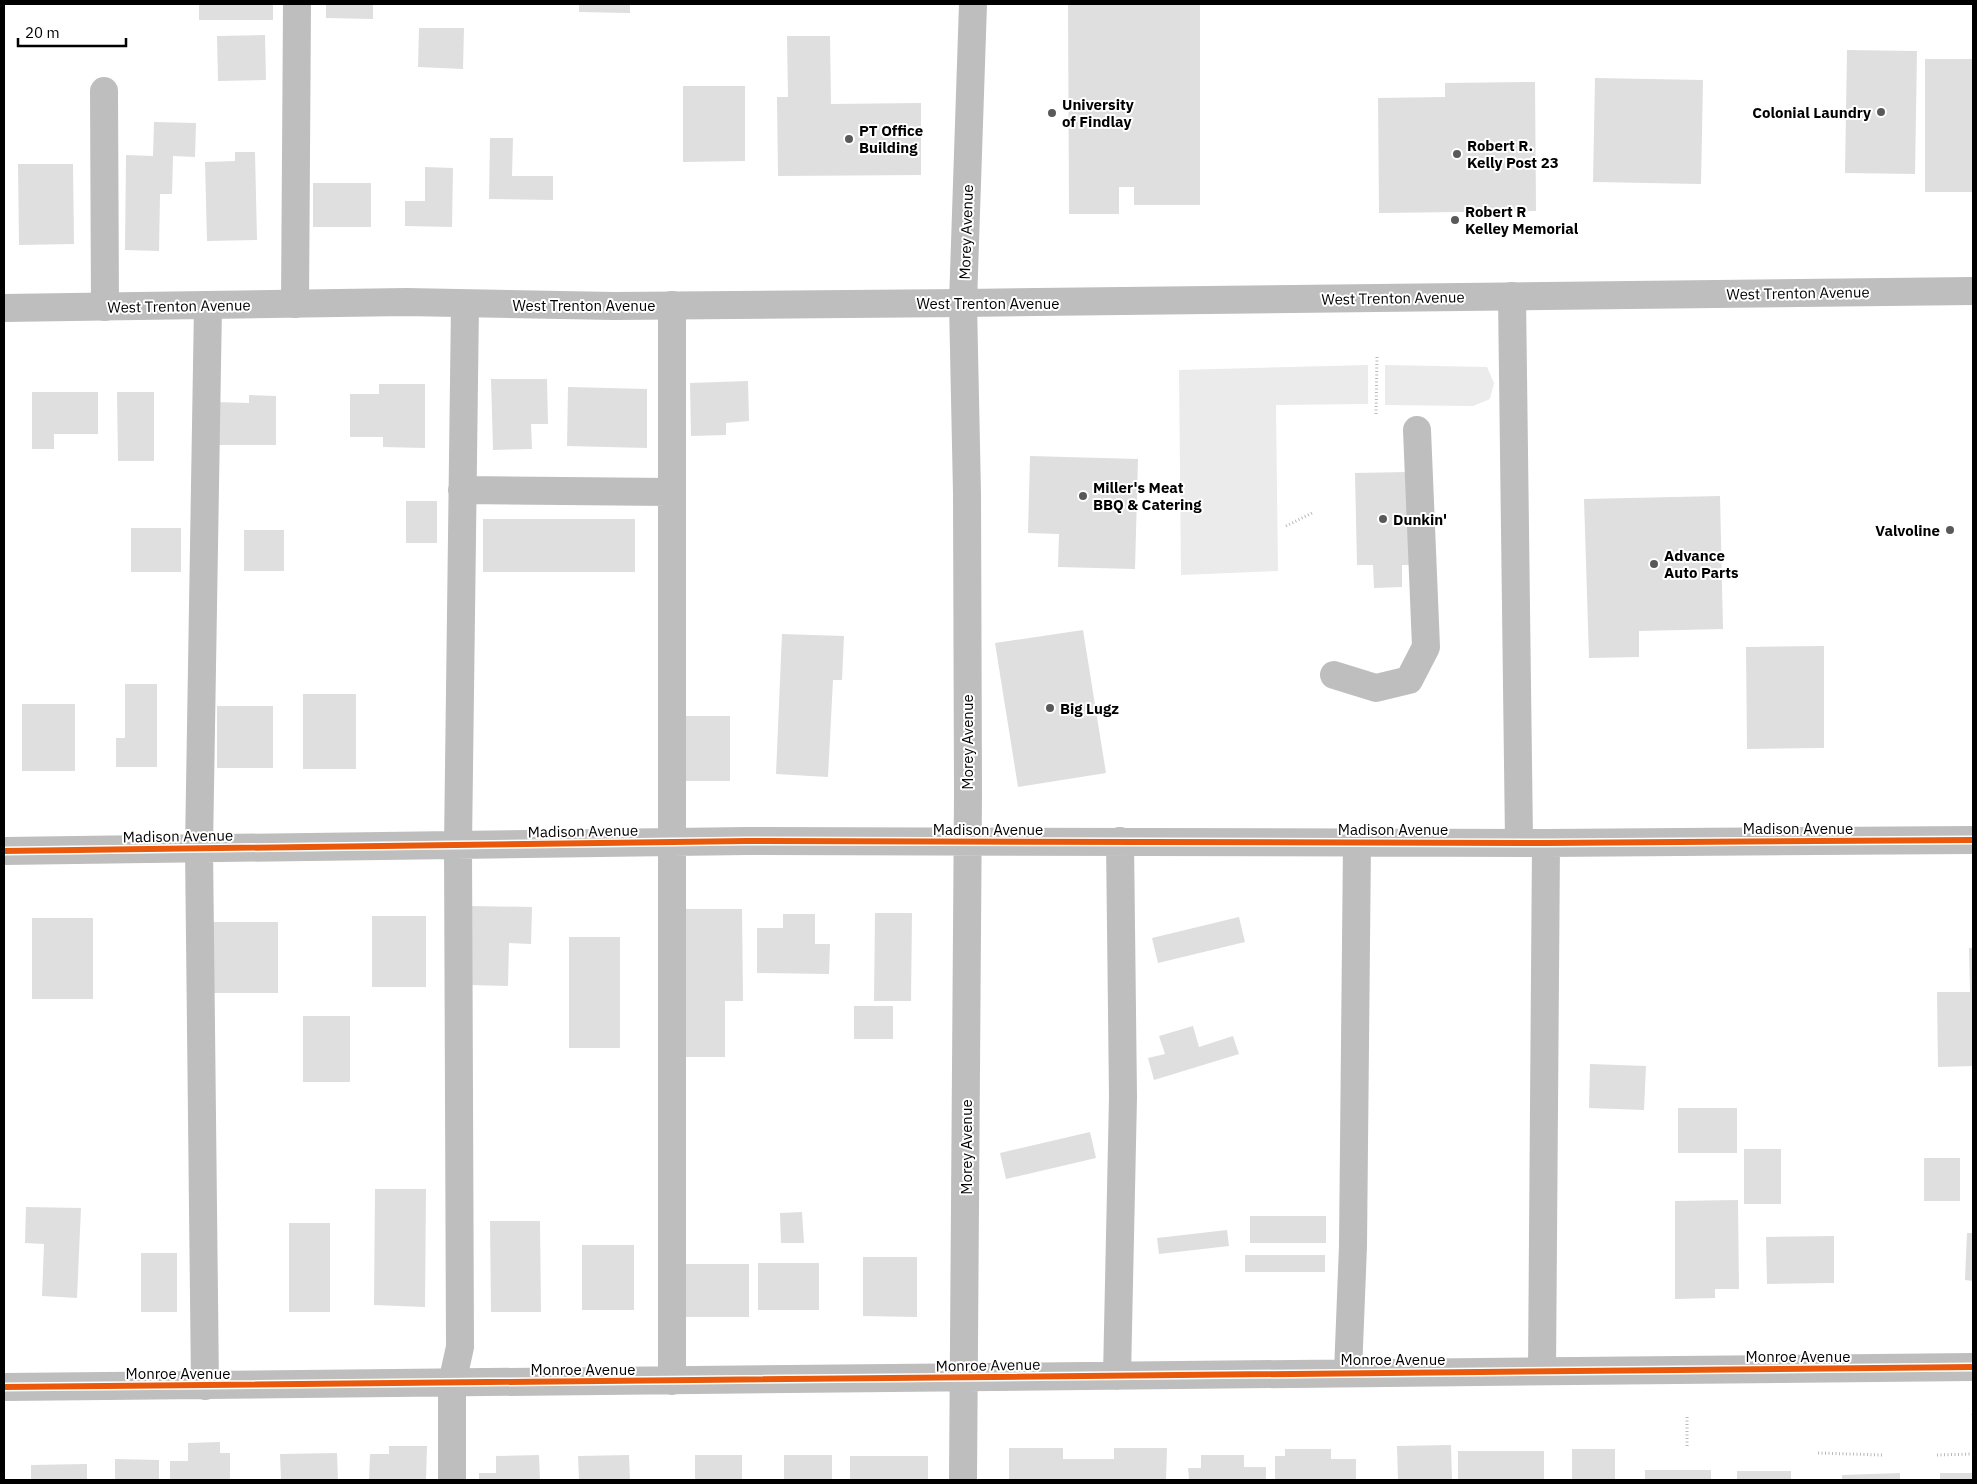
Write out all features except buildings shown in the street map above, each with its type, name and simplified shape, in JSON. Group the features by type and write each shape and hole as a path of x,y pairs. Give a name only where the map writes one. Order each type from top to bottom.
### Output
{"street":[{"path":"295,304 297,4"},
{"name":"Morey Avenue","path":"963,1480 968,841 967,493 963,303 973,4"},
{"path":"104,91 105,306"},
{"name":"West Trenton Avenue","path":"4,308 295,304 672,305 963,303 1973,291"},
{"path":"1512,296 1519,841"},
{"path":"452,1480 452,1383 460,1347 458,846 465,304"},
{"path":"205,1386 199,848 208,305"},
{"path":"672,305 672,1381"},
{"path":"1334,675 1376,688 1409,680 1426,647 1416,430"},
{"path":"462,490 671,492"},
{"name":"Madison Avenue","path":"4,851 671,842 1973,840"},
{"path":"1117,1376 1122,1097 1120,841"},
{"path":"1348,1372 1353,1246 1357,842"},
{"path":"1542,1371 1546,842"},
{"name":"Monroe Avenue","path":"4,1387 1973,1367"}],"path":[{"path":"1376,414 1377,357"},
{"path":"1286,526 1314,512"},
{"path":"1687,1417 1687,1448"},
{"path":"1818,1454 1882,1455"},
{"path":"1937,1455 1973,1454"}],"shaded area":[{"path":"1368,365 1368,404 1276,405 1278,571 1181,575 1179,370"},
{"path":"1385,365 1487,367 1494,383 1490,399 1473,406 1385,405"}],"cycle path":[{"path":"4,851 747,841 1546,843 1973,840"},
{"path":"4,1387 1973,1367"}],"place":[{"name":"Colonial Laundry","path":"1881,112"},
{"name":"University of Findlay","path":"1052,113"},
{"name":"PT Office Building","path":"849,139"},
{"name":"Robert R. Kelly Post 23","path":"1457,154"},
{"name":"Robert R Kelley Memorial","path":"1455,220"},
{"name":"Miller's Meat BBQ & Catering","path":"1083,496"},
{"name":"Dunkin'","path":"1383,519"},
{"name":"Valvoline","path":"1950,530"},
{"name":"Advance Auto Parts","path":"1654,564"},
{"name":"Big Lugz","path":"1050,708"}]}
